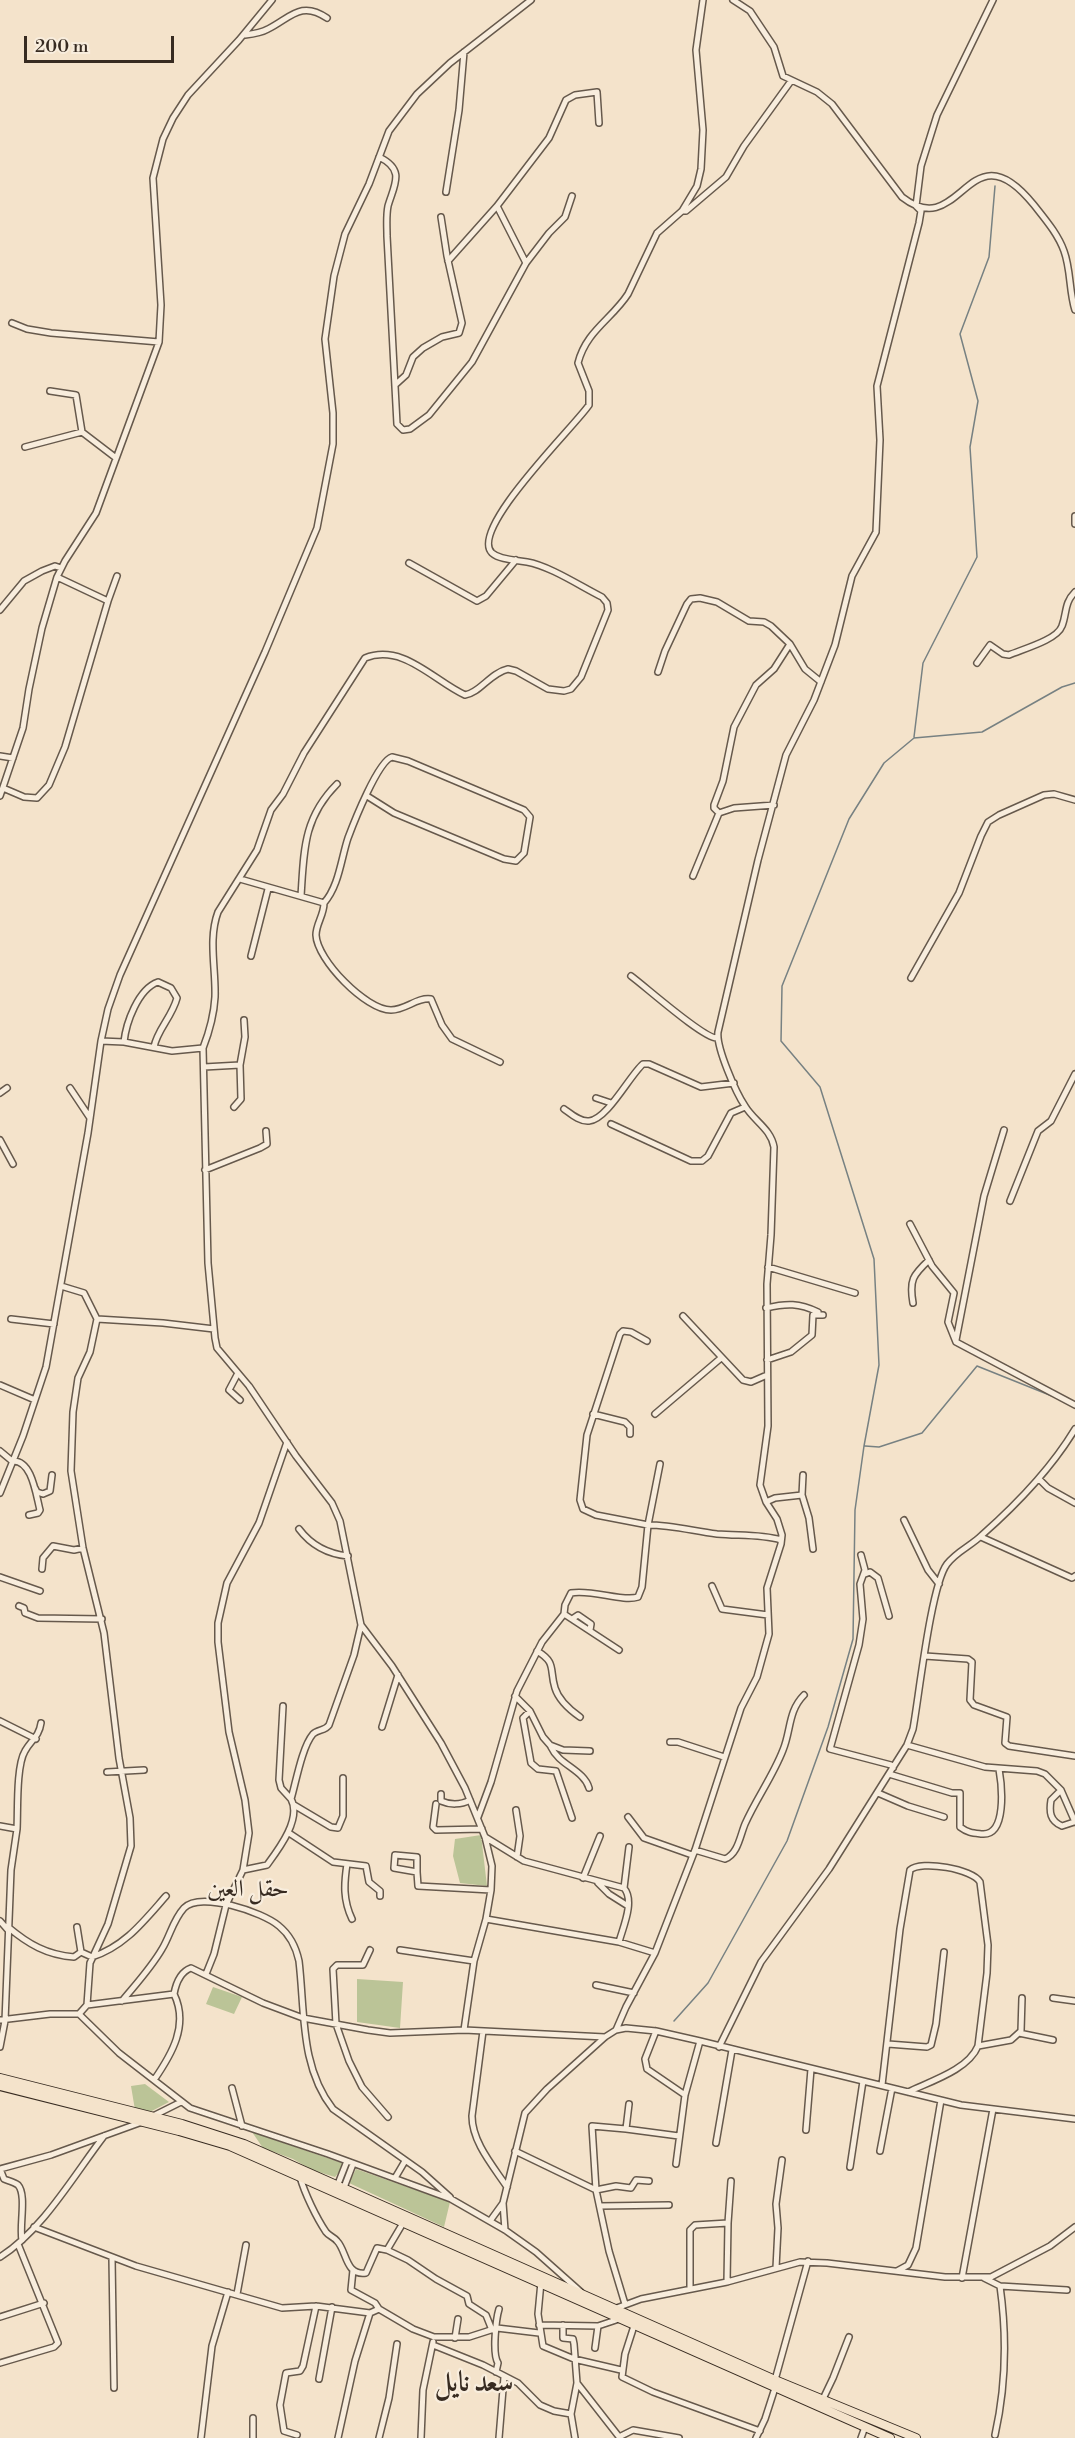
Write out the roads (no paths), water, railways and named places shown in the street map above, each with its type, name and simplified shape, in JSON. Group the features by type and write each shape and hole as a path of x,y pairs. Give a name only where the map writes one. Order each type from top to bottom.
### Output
{"highway":[{"path":"0,2078 152,2116 244,2144 403,2223 775,2384 890,2438"},
{"path":"0,2086 212,2140 339,2191 583,2295 634,2326 775,2384"},
{"path":"820,2404 916,2438"}],"street":[{"path":"0,796 23,728 28,688 57,577 96,513 159,342 161,305 153,177 159,152 178,108 272,0"},
{"path":"0,1492 46,1367 108,1009 120,975 261,663 317,528 333,444 333,413 325,339 333,276 342,241 393,126 417,94 438,73 531,0"},
{"path":"243,1870 267,1865 289,1833 293,1802 306,1746 314,1734 326,1729 330,1723 354,1655 361,1625 348,1556 335,1509 218,1348 214,1329 208,1263 203,1048 213,1023 215,918 257,850 271,810 283,794 304,753 365,658 377,656 407,660 465,695 470,694 497,672 508,669 555,690 568,690 577,683 608,610 607,603 602,597 542,567 498,557 492,553 487,543 491,531 514,493 589,405 589,391 578,363 581,354 597,327 628,294 657,233 682,211 696,186 703,159 703,130 696,50 704,0"},
{"path":"616,2030 655,1953 693,1852 741,1708 757,1677 769,1634 767,1588 781,1539 777,1518 766,1502 760,1485 768,1426 766,1308 774,1147 770,1134 745,1107 717,1038 758,860 786,755 821,682 835,645 849,584 876,532 880,440 877,386 921,211 902,196 832,104 817,92 783,76 774,47 750,11 734,0"},
{"path":"916,206 921,166 938,115 993,0"},
{"path":"243,36 267,29 300,10 313,11 327,18"},
{"path":"446,192 459,110 464,52"},
{"path":"682,211 686,211 726,177 744,146 791,81"},
{"path":"448,261 497,206 549,138 566,100 574,94 597,92 599,123"},
{"path":"380,157 392,166 396,177 387,218 397,424 400,429 406,430 429,415 472,363 526,263 549,233 565,217 572,196"},
{"path":"916,206 927,208 943,206 972,182 984,176 991,175 1006,179 1029,200 1052,229 1064,250 1075,310"},
{"path":"497,206 526,263"},
{"path":"395,385 406,375 413,357 442,337 459,333 462,323 441,217"},
{"path":"12,323 27,329 51,333 159,342"},
{"path":"50,391 76,395 82,432 116,458"},
{"path":"25,447 82,432"},
{"path":"1075,516 1075,524"},
{"path":"409,563 477,601 486,596 516,560"},
{"path":"0,610 30,577 55,566 61,568"},
{"path":"3,788 24,797 37,798 49,785 65,747 117,576"},
{"path":"57,577 108,601"},
{"path":"977,663 990,645 1006,655 1054,636 1062,626 1067,600 1075,592"},
{"path":"658,672 687,604 694,598 717,602 748,621 764,622 790,644 800,663 821,682"},
{"path":"719,813 714,805 723,781 734,727 756,685 774,669 790,644"},
{"path":"0,756 13,758"},
{"path":"367,796 394,813 504,859 516,861 524,853 530,817 524,810 397,757 388,758 384,761 367,796 349,837 336,879 324,903 316,933 319,949 334,972 359,993 386,1009 402,1008 426,998 431,999 441,1025 452,1040 500,1062"},
{"path":"301,897 306,835 317,807 337,784"},
{"path":"911,978 952,906 988,822 1044,795 1054,794 1075,800"},
{"path":"693,876 719,813 734,808 774,805"},
{"path":"240,879 268,889 324,903"},
{"path":"250,956 268,889"},
{"path":"632,976 693,1025 710,1037 717,1038"},
{"path":"124,1042 134,1009 151,985 158,982 171,988 177,998 173,1012 154,1047"},
{"path":"234,1107 241,1099 240,1065 245,1036 244,1020"},
{"path":"101,1041 124,1042 172,1051 203,1048"},
{"path":"564,1109 581,1119 591,1121 611,1103 643,1064 650,1064 701,1087 734,1083"},
{"path":"204,1068 240,1065"},
{"path":"1010,1201 1038,1131 1051,1121 1075,1074"},
{"path":"0,1093 7,1088"},
{"path":"70,1088 90,1118"},
{"path":"596,1098 611,1103"},
{"path":"611,1124 691,1161 702,1161 708,1156 731,1113 745,1107"},
{"path":"956,1342 984,1196 1004,1130"},
{"path":"205,1170 267,1144 266,1131"},
{"path":"0,1140 13,1164"},
{"path":"910,1224 929,1260 954,1293 948,1318 956,1342 1075,1405"},
{"path":"913,1302 911,1293 914,1274 929,1260"},
{"path":"768,1267 855,1293"},
{"path":"61,1286 84,1293 97,1320 90,1352 78,1378 72,1425 71,1471 83,1548 102,1619 120,1771 129,1806 131,1846 103,1939 92,1957 88,1975 87,2005 79,2014"},
{"path":"766,1308 789,1303 802,1305 820,1314 813,1315 812,1335 794,1350 767,1360"},
{"path":"683,1316 738,1377 747,1383 767,1375"},
{"path":"11,1319 54,1324"},
{"path":"97,1320 163,1323 214,1329"},
{"path":"647,1341 628,1331 620,1334 587,1435 580,1500 583,1509 597,1515 648,1524 673,1525 717,1534 759,1535 781,1539"},
{"path":"655,1414 721,1358"},
{"path":"238,1373 229,1390 240,1400"},
{"path":"0,1385 35,1400"},
{"path":"593,1414 625,1422 630,1427 630,1434"},
{"path":"719,2047 761,1962 829,1869 908,1745 913,1729 939,1584 946,1565 963,1548 981,1537 1039,1479 1075,1430"},
{"path":"206,1974 214,1954 226,1905 243,1870 248,1852 248,1814 229,1732 218,1642 218,1623 227,1583 259,1523 286,1442"},
{"path":"0,1450 12,1461"},
{"path":"12,1461 18,1460 25,1464 37,1492 43,1494 50,1491 52,1475"},
{"path":"478,1817 491,1782 515,1696 537,1651 564,1614 565,1605 571,1593 638,1597 642,1587 648,1524 660,1464"},
{"path":"802,1475 802,1495 809,1518 813,1549"},
{"path":"1039,1479 1048,1488 1075,1503"},
{"path":"29,1515 38,1513 40,1510 33,1484"},
{"path":"766,1502 775,1498 802,1495"},
{"path":"904,1520 928,1570 939,1584"},
{"path":"299,1529 308,1541 330,1552 348,1556"},
{"path":"981,1537 1072,1578 1075,1576"},
{"path":"42,1569 43,1558 53,1546 74,1550 83,1548"},
{"path":"861,1555 865,1574 860,1584 863,1619 859,1645 830,1749 891,1765 891,1771"},
{"path":"865,1574 870,1572 878,1578 889,1617"},
{"path":"0,1576 40,1591"},
{"path":"712,1586 722,1609 768,1615"},
{"path":"19,1606 24,1608 25,1612 38,1618 102,1619"},
{"path":"564,1614 618,1650"},
{"path":"361,1625 398,1675 441,1743 478,1817 485,1837 492,1866 491,1890 486,1919 474,1961 464,2030"},
{"path":"537,1651 552,1665 558,1694 580,1717"},
{"path":"925,1656 968,1659 972,1662 970,1700 974,1705 1007,1718 1005,1743 1009,1746 1075,1756"},
{"path":"382,1727 398,1675"},
{"path":"628,1817 644,1838 725,1859 733,1854 747,1820 784,1749 794,1709 804,1695"},
{"path":"515,1696 530,1711 555,1755 588,1782 590,1788"},
{"path":"284,1706 279,1780 281,1788 293,1802 331,1827 338,1828 343,1816 344,1778"},
{"path":"530,1711 523,1718 531,1764 538,1769 556,1771 572,1818"},
{"path":"0,1721 36,1740"},
{"path":"0,2047 19,1779 25,1751 36,1740 41,1723"},
{"path":"670,1742 678,1742 724,1757"},
{"path":"550,1745 563,1750 590,1751"},
{"path":"908,1745 999,1769 1037,1771 1046,1774 1061,1790 1075,1822 1062,1826 1054,1822 1051,1814 1051,1800 1061,1790"},
{"path":"891,1771 952,1793 960,1793 960,1827 968,1833 989,1834 994,1832 1001,1820 1002,1786 999,1769"},
{"path":"107,1772 144,1770"},
{"path":"878,1793 908,1806 944,1817"},
{"path":"441,1794 441,1801 444,1803 463,1804 470,1800"},
{"path":"436,1804 433,1827 436,1830 482,1829"},
{"path":"516,1810 520,1836 518,1857"},
{"path":"0,1826 17,1829"},
{"path":"289,1833 333,1862 366,1866 369,1882 380,1892 380,1896"},
{"path":"583,1878 600,1836"},
{"path":"485,1837 518,1857 583,1878 624,1888"},
{"path":"619,1942 628,1906 627,1893 624,1888 629,1847"},
{"path":"417,1872 395,1869 395,1856 417,1857 418,1886 491,1890"},
{"path":"347,1864 343,1886 346,1907 352,1919"},
{"path":"882,2085 907,1881 912,1868 922,1865 967,1873 977,1877 980,1882 988,1953 978,2046 974,2056 962,2064 908,2092"},
{"path":"597,1882 609,1894 628,1906"},
{"path":"81,1952 92,1957 108,1951 132,1935 166,1896"},
{"path":"122,2001 163,1948 185,1907 192,1903 205,1901 226,1905 270,1919 291,1940 299,1961 303,2018 312,2066 318,2087 324,2097 337,2112 431,2179 451,2199"},
{"path":"486,1919 619,1942 655,1953"},
{"path":"0,1921 28,1943 48,1952 74,1957 81,1952"},
{"path":"77,1927 81,1952"},
{"path":"370,1950 363,1965 337,1965 333,1968 336,2024 356,2076 388,2117"},
{"path":"400,1950 474,1961"},
{"path":"888,2044 927,2047 931,2044 936,2024 944,1952"},
{"path":"154,2080 167,2059 180,2028 178,2006 174,1994 179,1979 186,1970 195,1969 263,2003 303,2018 390,2033 464,2030 605,2037"},
{"path":"596,1985 634,1993"},
{"path":"87,2005 174,1994"},
{"path":"978,2046 1011,2040 1022,2031 1022,1998"},
{"path":"1053,1998 1075,2001"},
{"path":"3,2020 50,2014 79,2014 104,2040 181,2102 200,2112 350,2162 451,2199 505,2230 536,2252 583,2295"},
{"path":"505,2230 503,2203 525,2113 540,2096 605,2037 616,2030 632,2028 656,2031 942,2100 1075,2119"},
{"path":"483,2031 472,2116 473,2130 479,2144 507,2187"},
{"path":"656,2031 645,2059 647,2069 685,2095"},
{"path":"1019,2033 1053,2040"},
{"path":"582,2037 591,2050"},
{"path":"676,2164 685,2095 700,2041"},
{"path":"716,2142 732,2050"},
{"path":"806,2130 811,2068"},
{"path":"850,2167 863,2081"},
{"path":"232,2088 242,2126"},
{"path":"880,2151 892,2088"},
{"path":"896,2272 908,2265 916,2248 942,2100"},
{"path":"0,2363 58,2345 56,2334 20,2242 23,2206 21,2192 16,2184 4,2179 0,2169 44,2158 143,2122 181,2102"},
{"path":"626,2129 629,2104"},
{"path":"962,2278 993,2109"},
{"path":"624,2304 609,2251 596,2190 592,2126 680,2136"},
{"path":"0,2257 20,2242 34,2227 105,2135"},
{"path":"515,2151 596,2190 616,2186 631,2188 636,2180 650,2181"},
{"path":"776,2268 778,2228 776,2204 782,2160"},
{"path":"395,2178 405,2161"},
{"path":"339,2191 350,2162"},
{"path":"300,2177 304,2191 325,2229 338,2241 345,2259 353,2270 366,2273 377,2248 387,2250 467,2296 471,2306 486,2315 495,2329"},
{"path":"727,2282 731,2181"},
{"path":"490,2221 503,2203"},
{"path":"600,2206 669,2205"},
{"path":"387,2250 403,2223"},
{"path":"690,2289 691,2228 695,2225 728,2223"},
{"path":"34,2227 112,2258 282,2308 316,2306 370,2313 379,2309"},
{"path":"539,2325 598,2325 616,2315 624,2304 727,2282 794,2262 962,2278 991,2277 1050,2246 1075,2227"},
{"path":"237,2294 246,2245"},
{"path":"112,2258 114,2388"},
{"path":"756,2438 775,2384 808,2262"},
{"path":"353,2270 351,2290 413,2329 434,2337 476,2336 495,2329 539,2333"},
{"path":"984,2278 1000,2286 1067,2290"},
{"path":"541,2282 539,2333 543,2346 574,2360 621,2370"},
{"path":"996,2435 1003,2400 1004,2325 1000,2286"},
{"path":"201,2438 212,2346 228,2292"},
{"path":"0,2318 44,2303"},
{"path":"297,2435 284,2431 280,2402 286,2373 300,2371 303,2366 316,2306"},
{"path":"319,2379 332,2307"},
{"path":"496,2372 498,2362 494,2358 495,2329 499,2309"},
{"path":"338,2438 355,2361 370,2313"},
{"path":"454,2338 458,2319"},
{"path":"563,2325 563,2338 573,2339 577,2383 572,2414 575,2438"},
{"path":"595,2348 598,2325"},
{"path":"634,2326 621,2370 622,2377 653,2392 760,2432"},
{"path":"420,2438 423,2390 434,2337"},
{"path":"820,2404 849,2337"},
{"path":"379,2438 389,2398 397,2344"},
{"path":"433,2345 496,2372 524,2387 540,2405 554,2411 572,2414"},
{"path":"499,2438 504,2377"},
{"path":"577,2383 619,2437 633,2430 679,2438"},
{"path":"253,2418 253,2438"},
{"path":"861,2438 865,2427"}],"waterway":[{"path":"914,737 923,663 977,557 970,447 978,401 960,334 989,257 995,186"},
{"path":"674,2021 708,1983 787,1841 828,1727 853,1639 855,1510 879,1365 874,1259 820,1087 781,1041 782,986 849,819 884,763 914,738 982,732 1062,687 1075,683"},
{"path":"865,1446 879,1447 922,1433 977,1366 1052,1396"}],"district":[{"name":"حقل العين","path":"248,1890"},
{"name":"سعد نايل","path":"474,2384"}]}
